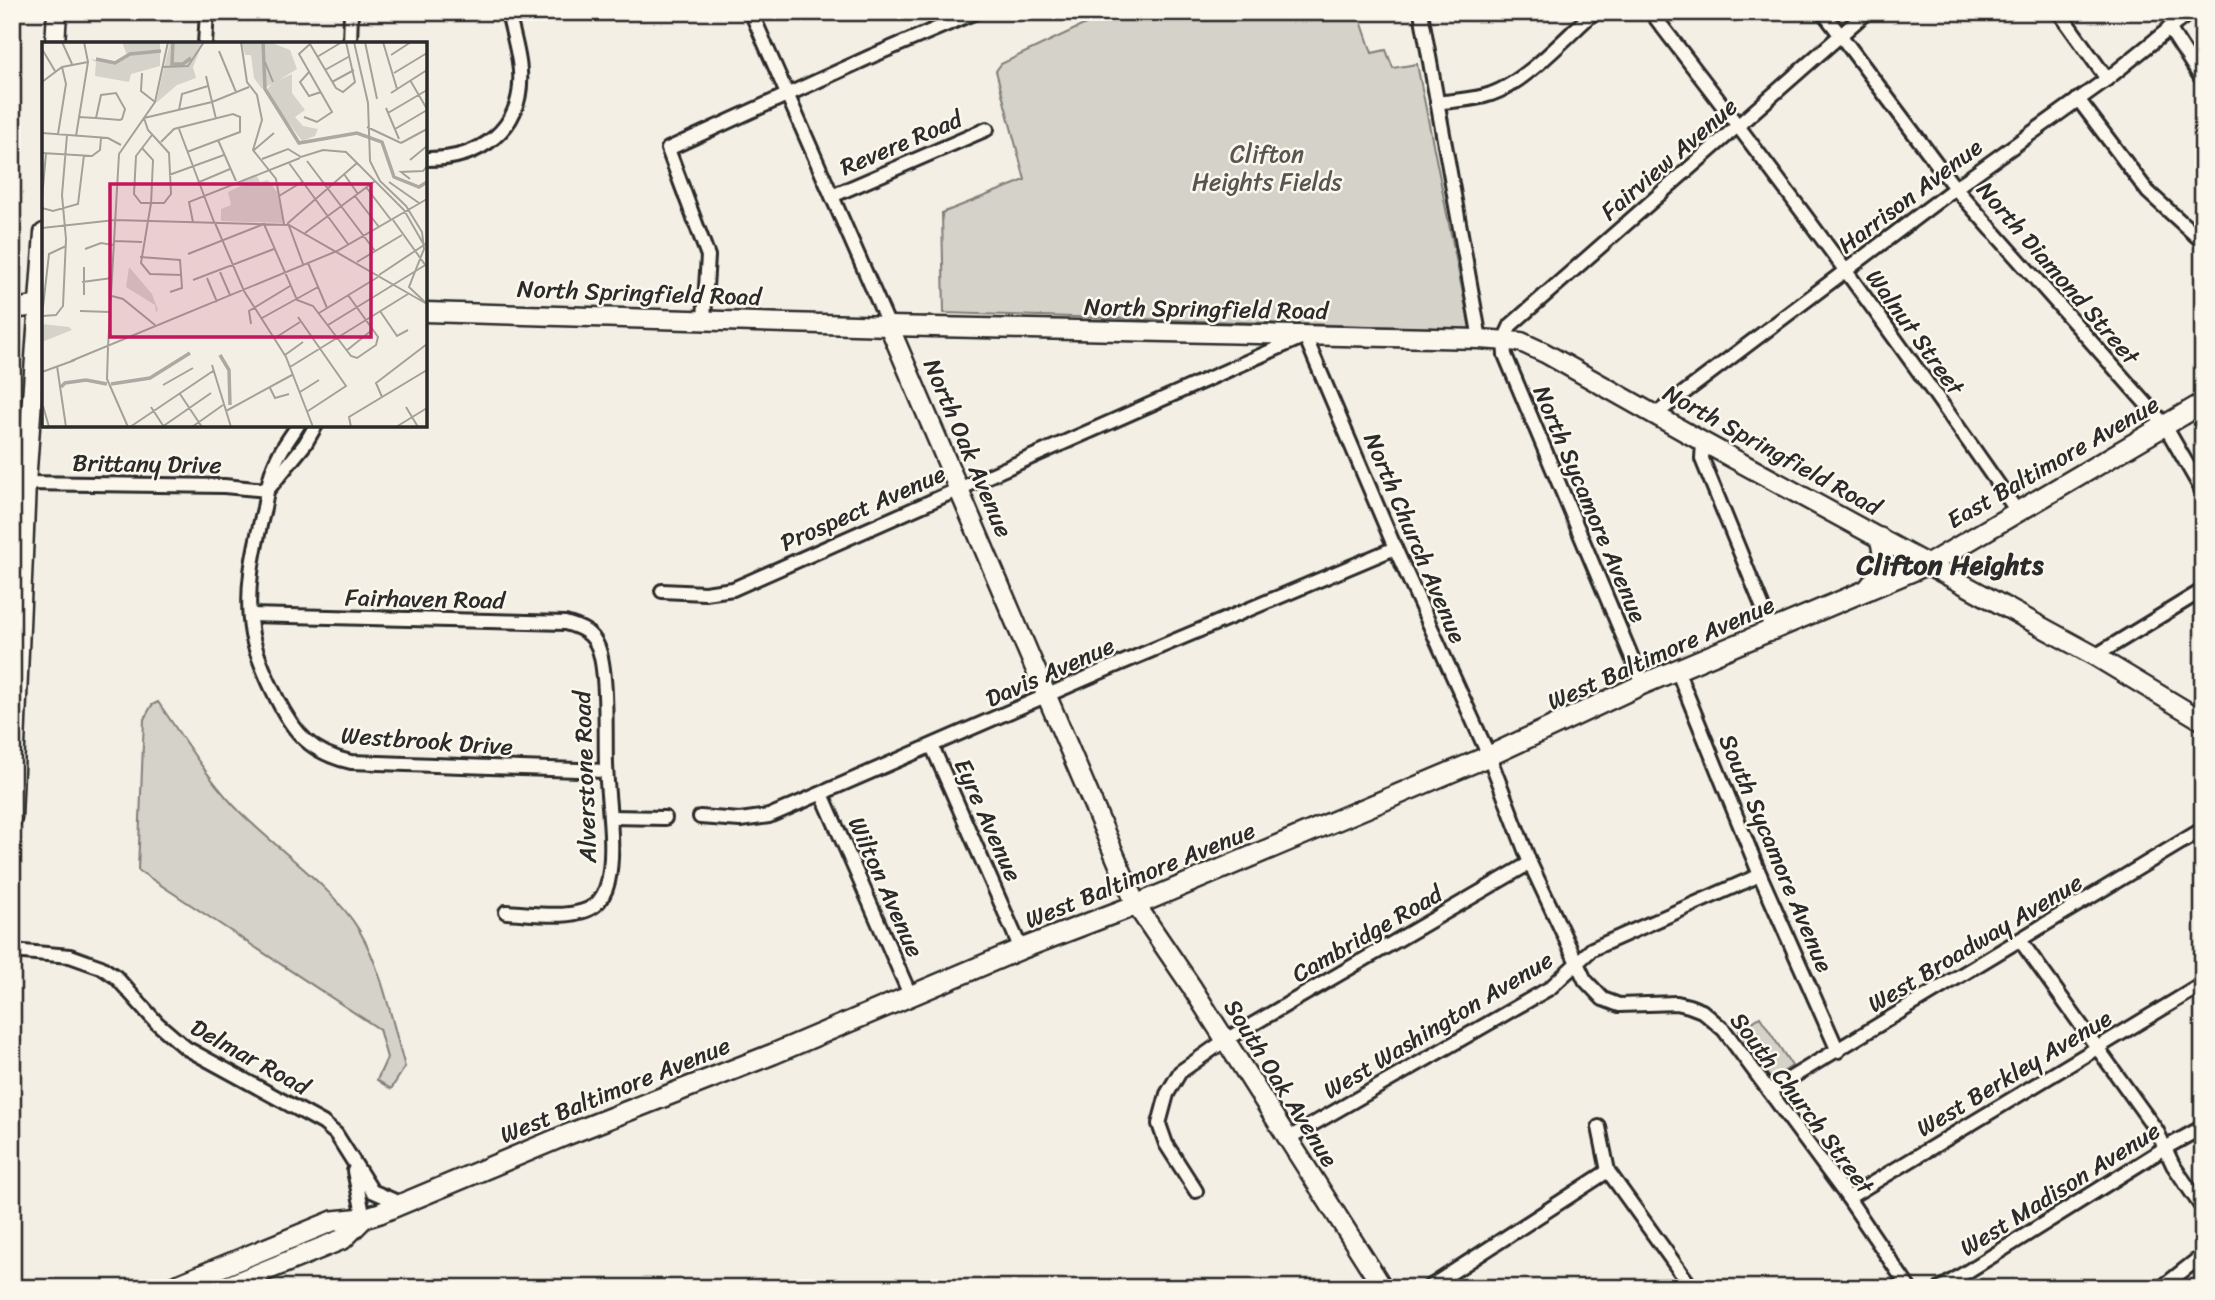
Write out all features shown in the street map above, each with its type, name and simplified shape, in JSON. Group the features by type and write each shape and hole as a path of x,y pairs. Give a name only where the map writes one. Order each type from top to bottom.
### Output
{"main road":[{"path":"55,42 57,12"},
{"path":"12,818 19,515 26,483 42,281"},
{"path":"12,309 41,305"},
{"name":"North Springfield Road","path":"427,312 1521,342 2095,656 2203,721"},
{"name":"North Oak Avenue","path":"889,326 1136,905"},
{"name":"East Baltimore Avenue","path":"1928,564 2203,403"},
{"path":"1866,591 1883,570 1884,557 1880,538"},
{"name":"West Baltimore Avenue","path":"364,1217 402,1204 911,997 1021,949 1136,905 1489,756 1643,684 1928,564"},
{"name":"South Oak Avenue","path":"1136,905 1191,986 1383,1288"},
{"path":"170,1288 204,1281 333,1221 364,1217"},
{"path":"223,1288 343,1239 364,1217"}],"street":[{"path":"205,42 207,12"},
{"path":"350,42 351,12"},
{"path":"427,159 474,152 487,144 506,124 518,99 520,84 520,70 508,12"},
{"name":"North Oak Avenue","path":"751,12 889,326"},
{"path":"704,319 708,256 668,149 976,12"},
{"path":"1421,12 1479,339"},
{"path":"1437,103 1488,96 1503,90 1520,79 1594,12"},
{"name":"Walnut Street","path":"1651,12 1939,398 2017,511"},
{"name":"North Diamond Street","path":"1823,12 1955,188 2164,424 2203,492"},
{"name":"Fairview Avenue","path":"1504,340 1511,325 1867,12"},
{"path":"2059,12 2107,79"},
{"name":"Harrison Avenue","path":"1656,414 1955,188 2107,79 2190,12"},
{"path":"2169,28 2203,81"},
{"path":"2078,99 2148,192 2203,242"},
{"name":"Revere Road","path":"832,196 987,129"},
{"name":"Prospect Avenue","path":"662,591 705,593 733,589 1305,336"},
{"name":"North Church Avenue","path":"1305,336 1395,548 1489,756"},
{"name":"North Sycamore Avenue","path":"1504,340 1505,355 1643,684"},
{"name":"Westbrook Drive","path":"297,427 278,456 252,561 249,589 252,635 262,669 283,712 303,739 323,754 351,762 606,771"},
{"name":"Westbrook Drive","path":"268,490 305,444 315,427"},
{"path":"1703,442 1702,458 1772,630"},
{"name":"Brittany Drive","path":"26,483 224,486 268,490"},
{"name":"Davis Avenue","path":"700,817 740,820 769,816 1395,548"},
{"path":"2095,656 2203,590"},
{"name":"Fairhaven Road","path":"250,615 565,623 580,627 594,639"},
{"name":"Alverstone Road","path":"506,912 583,912 603,896 608,882 610,817 602,672 599,648 594,639"},
{"name":"South Sycamore Avenue","path":"1677,670 1760,875 1838,1051"},
{"name":"Eyre Avenue","path":"932,746 1021,949"},
{"name":"South Church Street","path":"1489,756 1530,863 1585,980 1596,993 1611,1002 1630,1006 1676,1003 1702,1012 1724,1031 1848,1198 1909,1288"},
{"name":"Wilton Avenue","path":"822,794 911,997"},
{"path":"610,817 665,818"},
{"name":"West Broadway Avenue","path":"1769,1091 2203,829"},
{"name":"Cambridge Road","path":"1196,1191 1166,1144 1159,1124 1167,1094 1180,1072 1224,1041 1530,863"},
{"name":"West Washington Avenue","path":"1287,1139 1550,988 1592,949 1760,875"},
{"path":"2020,940 2157,1131 2173,1165 2203,1209"},
{"name":"Delmar Road","path":"12,951 78,958 108,971 157,1023 186,1048 323,1123 335,1134 372,1191 402,1204"},
{"name":"West Berkley Avenue","path":"1848,1198 2203,984"},
{"path":"1599,1127 1608,1171 1692,1288"},
{"name":"West Madison Avenue","path":"1941,1288 2165,1147 2203,1127"},
{"name":"Delmar Road","path":"352,1160 364,1217"},
{"path":"1428,1288 1608,1171"},
{"path":"2161,1288 2203,1255"}],"green space":[{"name":"Clifton Heights Fields","path":"1111,12 1358,12 1372,53 1386,50 1393,68 1417,64 1470,329 944,313 942,213 1025,180 996,71 1001,64"},
{"path":"158,702 229,801 320,884 359,930 381,980 405,1067 391,1089 377,1080 387,1058 379,1029 138,870 144,719 152,705"},
{"path":"1760,1017 1792,1066 1774,1078 1769,1077 1739,1031"}],"district":[{"name":"Clifton Heights","path":"1950,564"}]}
